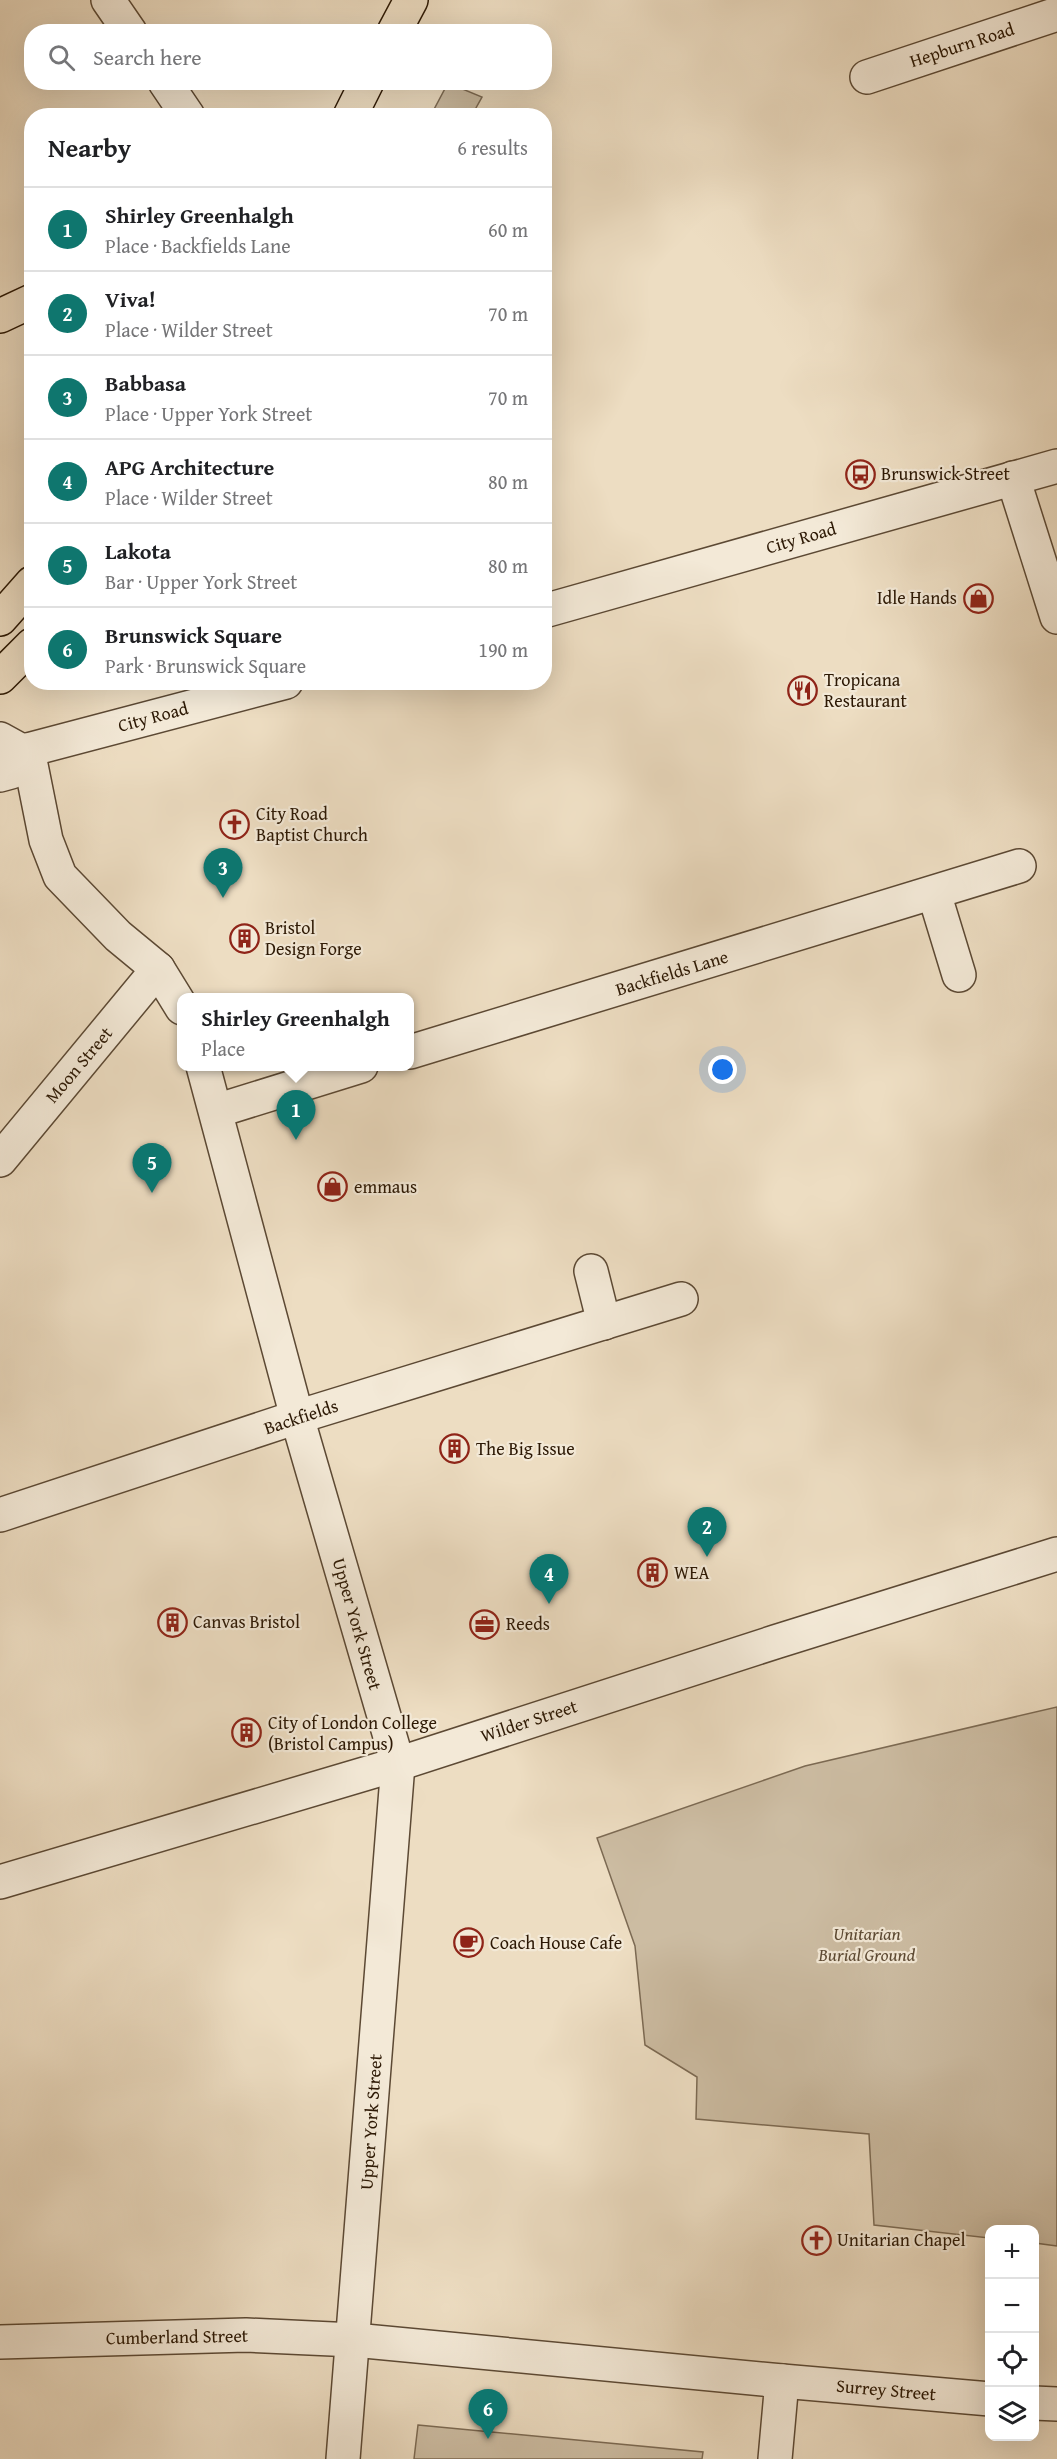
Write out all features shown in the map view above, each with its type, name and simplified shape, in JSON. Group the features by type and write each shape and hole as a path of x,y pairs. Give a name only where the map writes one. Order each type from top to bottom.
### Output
{"main road":[{"path":"398,24 411,0"},
{"path":"354,108 364,90"},
{"path":"0,316 24,305"},
{"path":"0,619 24,592"},
{"path":"0,677 24,653"}],"street":[{"path":"108,0 124,24"},
{"name":"Hepburn Road","path":"867,76 1057,14"},
{"path":"170,90 183,108"},
{"name":"City Road","path":"552,609 1057,466"},
{"path":"1013,478 1057,617"},
{"name":"City Road","path":"12,753 255,690"},
{"path":"12,753 60,876 118,936 158,969 177,1000"},
{"name":"Backfields Lane","path":"414,1051 1019,866"},
{"path":"934,893 959,975"},
{"name":"Moon Street","path":"0,1160 158,969"},
{"name":"Upper York Street","path":"204,1071 297,1418 398,1764 343,2459"},
{"path":"216,1111 345,1071"},
{"path":"591,1271 604,1323"},
{"name":"Backfields","path":"0,1515 297,1418 681,1299"},
{"name":"Wilder Street","path":"0,1882 398,1764 1057,1554"},
{"name":"Cumberland Street","path":"0,2342 246,2335 354,2340 782,2381"},
{"path":"775,2459 782,2381"},
{"name":"Surrey Street","path":"782,2381 985,2399"},
{"path":"1039,2403 1057,2404"}],"green space":[{"path":"444,90 465,90 482,97 476,108 435,108"},
{"name":"Unitarian Burial Ground","path":"1057,1707 1057,2246 1039,2244 1039,2225 985,2225 985,2238 874,2225 869,2134 696,2119 697,2077 645,2045 635,1946 597,1838 805,1766"},
{"path":"418,2425 703,2452 702,2459 414,2459"}],"place":[{"name":"Brunswick Street","path":"860,474"},
{"name":"Idle Hands","path":"978,598"},
{"name":"Tropicana Restaurant","path":"803,690"},
{"name":"City Road Baptist Church","path":"235,824"},
{"name":"Babbasa","path":"223,898"},
{"name":"Bristol Design Forge","path":"244,938"},
{"name":"Shirley Greenhalgh","path":"296,1140"},
{"name":"emmaus","path":"333,1187"},
{"name":"Lakota","path":"152,1193"},
{"name":"The Big Issue","path":"455,1449"},
{"name":"Viva!","path":"707,1557"},
{"name":"WEA","path":"653,1573"},
{"name":"APG Architecture","path":"549,1604"},
{"name":"Canvas Bristol","path":"172,1622"},
{"name":"Reeds","path":"485,1624"},
{"name":"City of London College (Bristol Campus)","path":"247,1733"},
{"name":"Coach House Cafe","path":"469,1943"},
{"name":"Unitarian Chapel","path":"816,2240"},
{"name":"Brunswick Square","path":"488,2439"}]}
